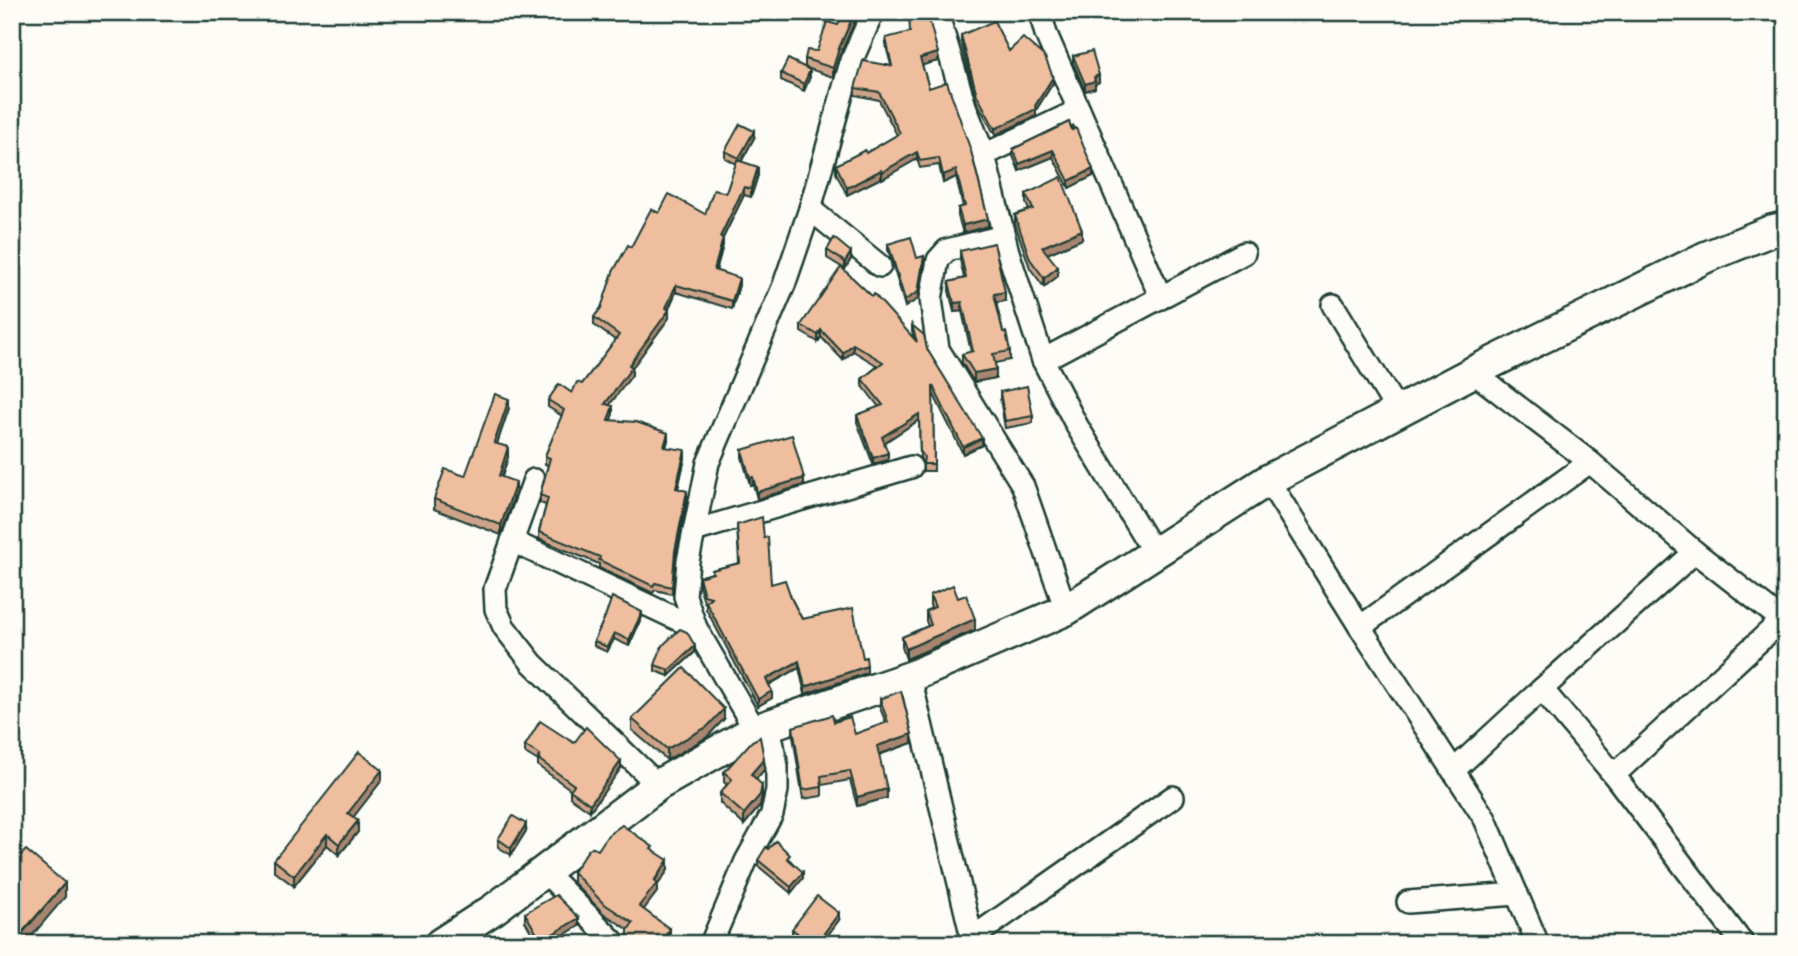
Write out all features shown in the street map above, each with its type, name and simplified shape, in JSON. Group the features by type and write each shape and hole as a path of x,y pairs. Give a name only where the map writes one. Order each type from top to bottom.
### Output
{"main road":[{"path":"440,944 494,909 658,785 762,727 910,677 1066,610 1268,480 1473,372 1706,257 1786,227"}],"street":[{"path":"711,944 746,861 772,814 777,790 777,767 762,727 696,628 685,596 694,531 708,463 784,285 810,209 852,62 873,12"},
{"path":"937,12 965,106 984,155 1004,236 1043,360 1077,426 1154,553"},
{"path":"1040,12 1046,34 1161,298"},
{"path":"984,155 1079,110"},
{"path":"810,209 880,266"},
{"path":"1004,236 947,250 938,260 931,299 938,349 1023,486 1066,610"},
{"path":"1043,360 1244,253"},
{"path":"1332,305 1398,412"},
{"path":"1473,372 1590,463 1695,552 1784,619 1614,775"},
{"path":"1360,627 1590,463"},
{"path":"694,531 911,467"},
{"path":"534,480 495,589 496,609 504,627 532,663 658,785"},
{"path":"1268,480 1485,819 1538,944"},
{"path":"512,541 696,628"},
{"path":"1453,771 1695,552"},
{"path":"910,677 974,941 1173,797"},
{"path":"1542,689 1614,775 1743,944"},
{"path":"544,871 616,944"},
{"path":"1408,902 1517,894"}],"building":[{"path":"844,12 855,12 833,68 805,59 807,50 817,51 827,22 838,25"},
{"path":"909,12 927,12 938,53 920,58 929,88 947,82 971,151 988,219 963,225 958,208 965,206 956,170 943,175 939,158 920,161 917,152 847,188 836,165 865,150 866,153 900,133 879,92 855,88 863,61 892,66 886,38 910,32"},
{"path":"994,21 1009,51 1023,38 1045,57 1053,77 1035,106 1036,109 995,129 977,95 961,35"},
{"path":"1092,51 1099,75 1094,77 1095,81 1085,84 1073,56"},
{"path":"788,59 810,70 804,84 781,73"},
{"path":"1069,122 1072,130 1076,128 1093,169 1069,181 1053,150 1019,164 1013,149"},
{"path":"740,124 754,131 739,158 725,151"},
{"path":"737,160 758,167 751,189 744,187 720,237 723,238 714,270 739,278 732,301 676,285 666,308 669,310 629,365 632,367 605,404 613,406 608,420 636,422 668,433 664,447 685,450 676,488 687,491 675,551 672,587 655,583 653,586 599,560 600,557 539,532 548,498 540,495 550,458 545,456 564,410 548,400 559,384 572,393 577,382 582,384 619,335 594,317 601,308 613,272 628,245 631,247 651,209 659,213 669,194 705,214 714,189 726,193"},
{"path":"1061,177 1082,230 1042,247 1058,267 1044,278 1030,259 1015,215 1033,209 1026,194"},
{"path":"911,237 917,258 924,256 918,292 905,300 888,244"},
{"path":"834,238 851,252 845,262 827,250"},
{"path":"994,243 1005,292 994,294 1010,351 993,354 996,369 974,373 962,354 973,351 962,302 954,303 949,282 966,278 960,251"},
{"path":"841,267 872,296 874,294 917,342 912,325 924,335 927,349 982,438 963,447 933,386 934,464 923,464 919,414 882,437 888,453 873,458 857,415 883,405 862,379 883,362 853,344 843,353 821,330 818,335 801,325"},
{"path":"1027,386 1033,416 1005,421 1000,392"},
{"path":"495,394 509,399 494,443 508,447 499,476 516,482 501,525 434,499 445,469 465,476"},
{"path":"792,435 804,478 757,492 742,450"},
{"path":"762,517 764,538 768,537 771,584 785,580 802,619 853,608 867,666 805,687 799,661 766,679 772,691 758,699 706,602 711,597 704,595 699,577 713,573 712,570 740,563 737,525"},
{"path":"953,585 958,598 966,595 975,619 906,649 902,637 931,625 926,611 935,607 930,595"},
{"path":"612,597 642,612 629,640 614,633 607,647 594,641"},
{"path":"680,629 687,632 695,646 669,670 655,665 662,646"},
{"path":"684,668 724,709 707,727 667,749 632,719"},
{"path":"901,691 912,734 877,746 887,789 857,797 850,771 821,776 822,787 803,790 793,727 832,715 834,722 850,717 855,734 888,722 880,699"},
{"path":"540,721 574,743 586,727 621,761 590,804 570,790 574,785 538,759 540,755 525,746"},
{"path":"760,737 764,759 751,774 762,785 760,795 744,814 720,793 732,779 724,772 752,741"},
{"path":"359,752 382,770 348,813 358,821 339,844 327,834 294,876 274,860"},
{"path":"513,816 526,824 511,848 498,839"},
{"path":"622,825 668,860 654,881 657,883 639,906 670,929 659,944 634,944 628,939 628,930 633,923 603,903 573,872 588,850 593,847 598,850 608,835"},
{"path":"776,841 790,855 787,858 803,872 791,887 758,860 766,847 768,849"},
{"path":"26,850 65,883 12,944 12,851 19,857"},
{"path":"556,895 579,918 541,941 525,913"},
{"path":"817,896 839,913 816,944 812,944 792,929"}]}
